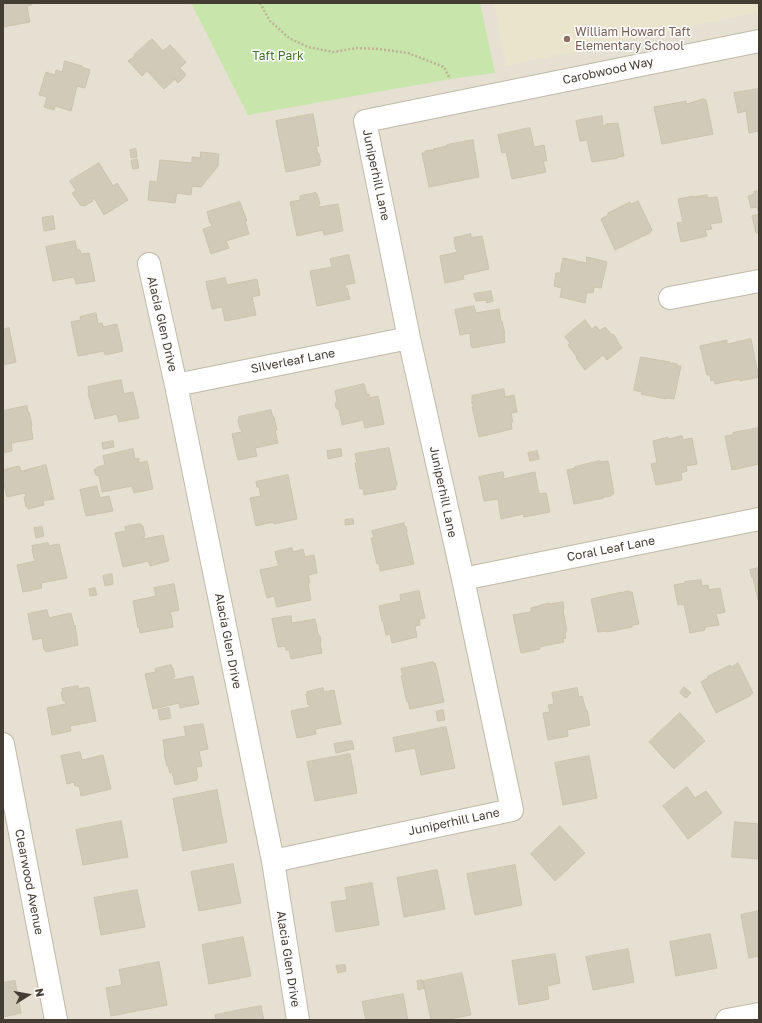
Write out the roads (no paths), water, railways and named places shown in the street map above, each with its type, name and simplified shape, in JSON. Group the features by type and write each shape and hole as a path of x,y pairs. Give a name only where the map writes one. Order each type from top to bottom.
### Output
{"street":[{"name":"Carobwood Way","path":"550,83 759,41"},
{"name":"Juniperhill Lane","path":"273,861 512,810 463,579 409,338 365,120 550,83"},
{"name":"Alacia Glen Drive","path":"149,264 176,385 273,861 298,1020"},
{"path":"670,298 759,281"},
{"name":"Silverleaf Lane","path":"176,385 409,338"},
{"name":"Coral Leaf Lane","path":"463,579 759,519"},
{"name":"Clearwood Avenue","path":"3,744 10,816 56,1020"},
{"path":"727,1020 759,1014"}],"place":[{"name":"William Howard Taft Elementary School","path":"567,39"}],"park label":[{"name":"Taft Park","path":"278,56"}]}
